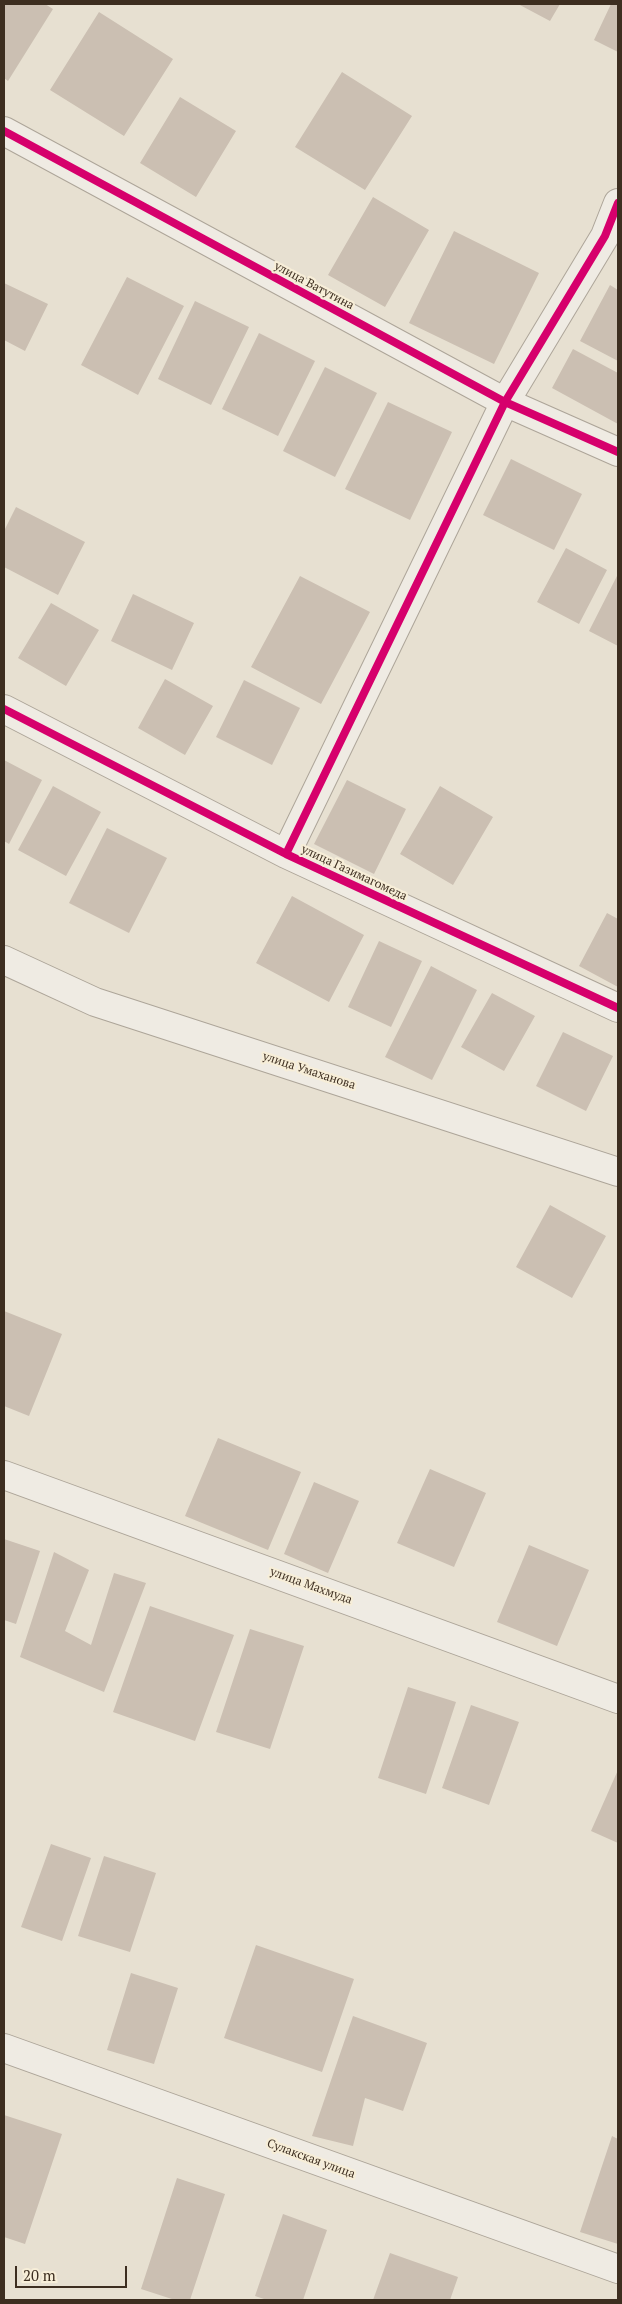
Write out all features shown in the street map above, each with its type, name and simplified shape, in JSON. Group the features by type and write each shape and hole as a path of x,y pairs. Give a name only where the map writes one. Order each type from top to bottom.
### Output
{"street":[{"name":"улица Ватутина","path":"4,131 505,402 618,452"},
{"path":"286,854 505,402 605,236 618,203"},
{"name":"улица Газимагомеда","path":"4,709 286,854 618,1008"},
{"name":"улица Умаханова","path":"4,960 95,1002 618,1172"},
{"name":"улица Махмуда","path":"4,1475 618,1699"},
{"name":"Сулакская улица","path":"4,2048 618,2269"}],"building":[{"path":"4,4 45,4 53,9 8,81 4,78"},
{"path":"518,4 560,4 550,21"},
{"path":"611,4 618,4 618,52 594,40"},
{"path":"99,12 173,59 124,136 50,90"},
{"path":"342,72 412,116 365,190 295,147"},
{"path":"180,97 236,131 196,197 140,163"},
{"path":"373,197 429,230 385,307 328,275"},
{"path":"454,231 539,273 494,364 409,323"},
{"path":"127,277 184,306 138,395 81,365"},
{"path":"4,283 48,304 25,351 4,340"},
{"path":"610,285 618,290 618,361 580,341"},
{"path":"195,301 249,327 211,405 158,379"},
{"path":"259,333 315,361 278,436 222,409"},
{"path":"573,349 618,373 618,424 552,388"},
{"path":"325,367 377,393 335,477 283,451"},
{"path":"388,402 452,432 410,520 345,489"},
{"path":"511,459 582,494 554,550 483,515"},
{"path":"16,507 85,542 58,595 4,567 4,531"},
{"path":"566,548 607,570 579,624 537,602"},
{"path":"618,574 618,646 589,631"},
{"path":"300,576 370,612 321,704 251,667"},
{"path":"133,594 194,623 172,670 111,641"},
{"path":"51,603 99,630 66,686 18,658"},
{"path":"165,679 213,706 185,755 138,728"},
{"path":"244,680 300,708 272,765 216,737"},
{"path":"4,760 42,780 9,844 4,841"},
{"path":"347,780 406,809 374,874 314,844"},
{"path":"53,786 101,812 66,876 18,850"},
{"path":"440,786 493,817 453,885 400,854"},
{"path":"107,828 167,858 129,933 69,903"},
{"path":"292,896 364,935 329,1002 256,963"},
{"path":"607,913 618,919 618,987 579,966"},
{"path":"379,941 422,961 391,1027 348,1007"},
{"path":"431,966 477,990 432,1080 385,1057"},
{"path":"492,993 535,1016 504,1071 461,1047"},
{"path":"563,1032 613,1056 586,1111 536,1086"},
{"path":"550,1205 606,1236 572,1298 516,1267"},
{"path":"4,1311 62,1334 29,1416 4,1406"},
{"path":"218,1438 301,1472 268,1550 185,1516"},
{"path":"430,1469 486,1493 454,1567 397,1543"},
{"path":"314,1482 359,1501 328,1573 284,1554"},
{"path":"4,1539 40,1551 16,1624 4,1620"},
{"path":"529,1545 589,1570 557,1646 497,1622"},
{"path":"54,1552 89,1570 65,1631 91,1645 114,1573 146,1583 104,1692 20,1657"},
{"path":"150,1606 234,1635 195,1741 113,1712"},
{"path":"250,1629 304,1646 270,1749 216,1732"},
{"path":"408,1687 456,1702 426,1794 378,1778"},
{"path":"471,1705 519,1722 489,1805 442,1788"},
{"path":"618,1770 618,1843 591,1831"},
{"path":"51,1844 91,1858 62,1941 21,1927"},
{"path":"104,1856 156,1873 130,1952 78,1936"},
{"path":"256,1945 354,1979 322,2072 224,2038"},
{"path":"131,1973 178,1988 154,2064 107,2050"},
{"path":"353,2016 427,2043 403,2111 365,2098 353,2146 312,2136"},
{"path":"4,2115 62,2134 25,2244 4,2237"},
{"path":"612,2136 618,2139 618,2244 580,2232"},
{"path":"177,2178 225,2194 190,2300 175,2300 141,2289"},
{"path":"283,2214 327,2230 303,2300 267,2300 255,2296"},
{"path":"390,2253 458,2277 450,2300 373,2300"}],"cycle path":[{"path":"4,131 505,402 618,452"},
{"path":"286,854 505,402 605,236 618,203"},
{"path":"4,709 286,854 618,1008"}]}
